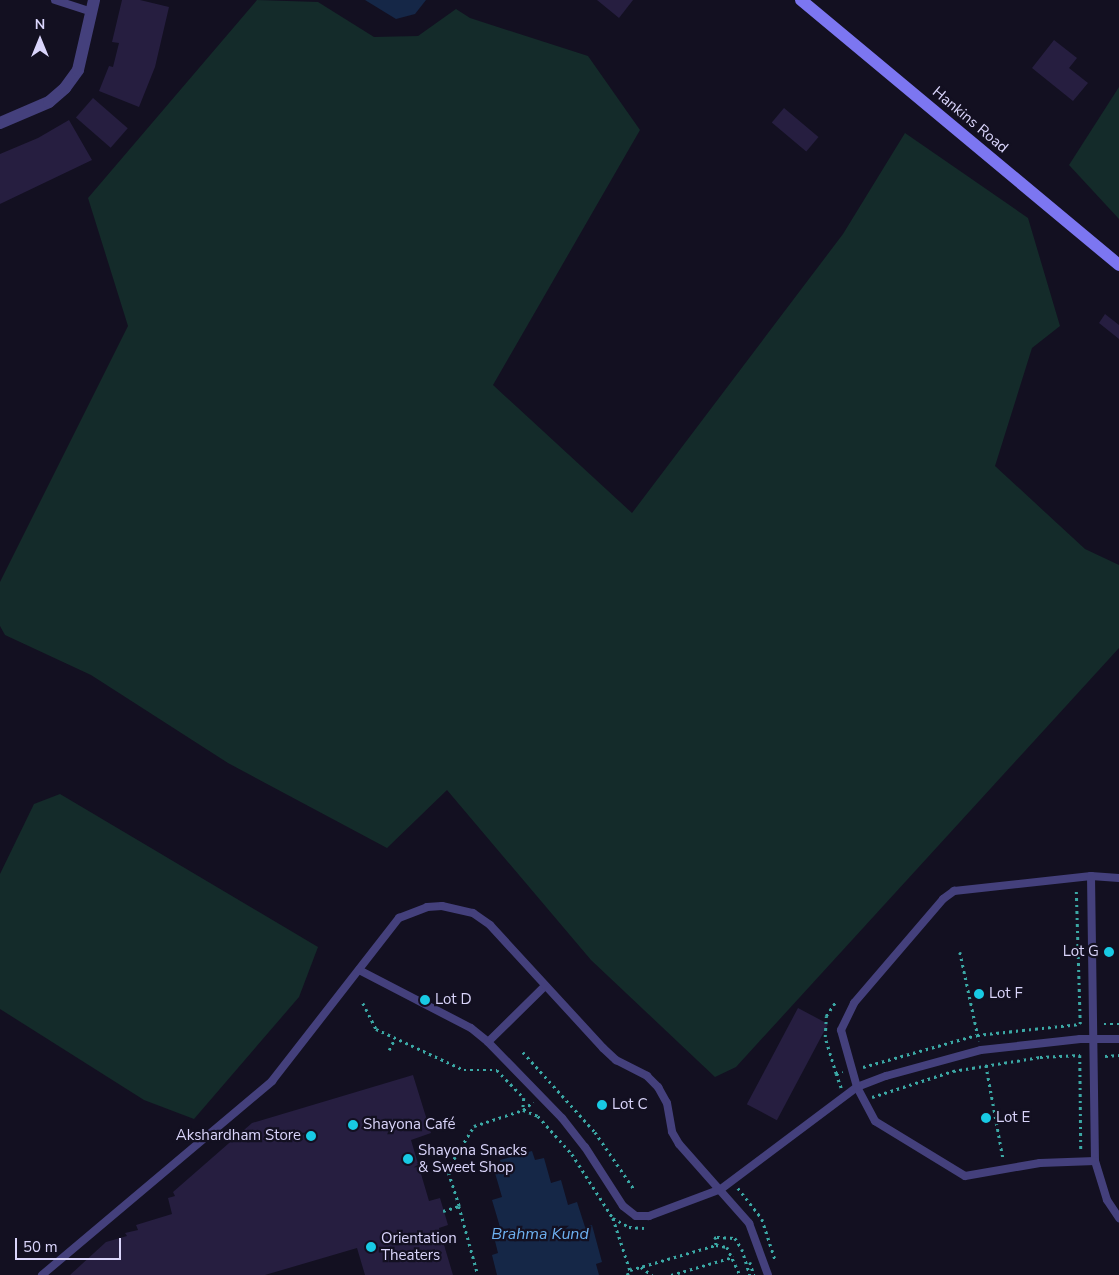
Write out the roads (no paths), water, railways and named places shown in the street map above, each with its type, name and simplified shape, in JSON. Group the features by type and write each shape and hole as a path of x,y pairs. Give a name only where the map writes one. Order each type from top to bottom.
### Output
{"main road":[{"name":"Hankins Road","path":"801,0 1119,265"}],"street":[{"path":"0,123 49,102 65,88 78,70 93,6"}],"lane":[{"path":"54,0 93,6"},
{"path":"1095,1161 1040,1163 965,1176 875,1121 857,1087 841,1030 845,1016 943,899 954,891 1091,876 1119,878"},
{"path":"1091,876 1095,1161 1107,1200 1119,1218"},
{"path":"42,1275 265,1088 399,918 427,907 442,906 473,912 490,925 603,1048 616,1060 647,1076 658,1087 667,1102 672,1132 679,1144 721,1189 749,1224 768,1275"},
{"path":"359,970 471,1028 488,1042 540,1096 585,1147 623,1206 636,1216 649,1216 721,1189 857,1087 921,1065 981,1050 1094,1038 1119,1039"},
{"path":"488,1042 545,986"}],"water":[{"path":"365,0 426,0 415,14 396,19"},
{"name":"Brahma Kund","path":"532,1151 535,1160 544,1158 551,1183 561,1180 568,1205 577,1202 585,1227 592,1225 602,1262 596,1264 599,1275 497,1275 492,1255 498,1253 492,1229 500,1227 492,1200 502,1197 495,1173 503,1171 500,1160"}],"place":[{"name":"Lot G","path":"1109,952"},
{"name":"Lot F","path":"979,994"},
{"name":"Lot D","path":"425,1000"},
{"name":"Lot C","path":"602,1105"},
{"name":"Lot E","path":"986,1118"},
{"name":"Shayona Café","path":"353,1125"},
{"name":"Akshardham Store","path":"311,1136"},
{"name":"Shayona Snacks & Sweet Shop","path":"408,1159"},
{"name":"Orientation Theaters","path":"371,1247"}]}
